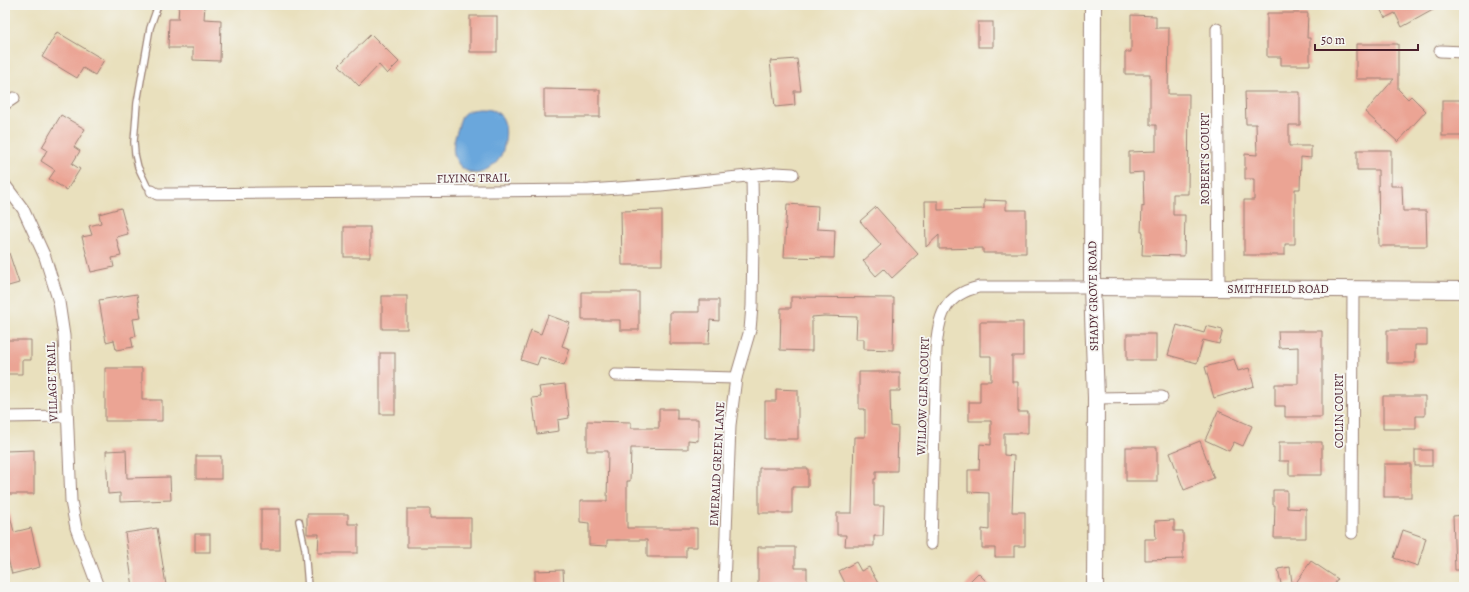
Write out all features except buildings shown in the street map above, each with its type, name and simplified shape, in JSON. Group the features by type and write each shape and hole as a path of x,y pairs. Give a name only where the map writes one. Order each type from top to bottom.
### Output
{"main road":[{"name":"SHADY GROVE ROAD","path":"1093,5 1092,287 1096,398 1095,587"},
{"name":"SMITHFIELD ROAD","path":"1092,287 1464,290"}],"street":[{"name":"ROBERT'S COURT","path":"1217,29 1219,288"},
{"path":"1440,52 1464,52"},
{"path":"5,104 14,98"},
{"name":"FLYING TRAIL","path":"152,191 163,194 179,194 589,190 776,173 793,174"},
{"name":"EMERALD GREEN LANE","path":"724,587 730,425 736,378 750,330 752,306 752,176"},
{"name":"VILLAGE TRAIL","path":"5,185 23,209 40,245 59,302 64,336 71,501 76,528 98,587"},
{"name":"WILLOW GLEN COURT","path":"931,544 936,350 938,328 944,310 954,298 966,290 979,287 1092,287"},
{"name":"COLIN COURT","path":"1352,533 1354,289"},
{"path":"615,375 736,378"},
{"path":"1096,398 1162,398"},
{"path":"5,417 67,416"}],"lane":[{"path":"152,191 147,186 138,167 134,142 137,103 150,28 158,5"},
{"path":"299,521 305,549 308,587"}],"water":[{"path":"487,109 497,112 504,122 506,134 503,151 493,166 481,173 472,173 466,171 459,165 453,150 455,137 462,116 468,111"}]}
